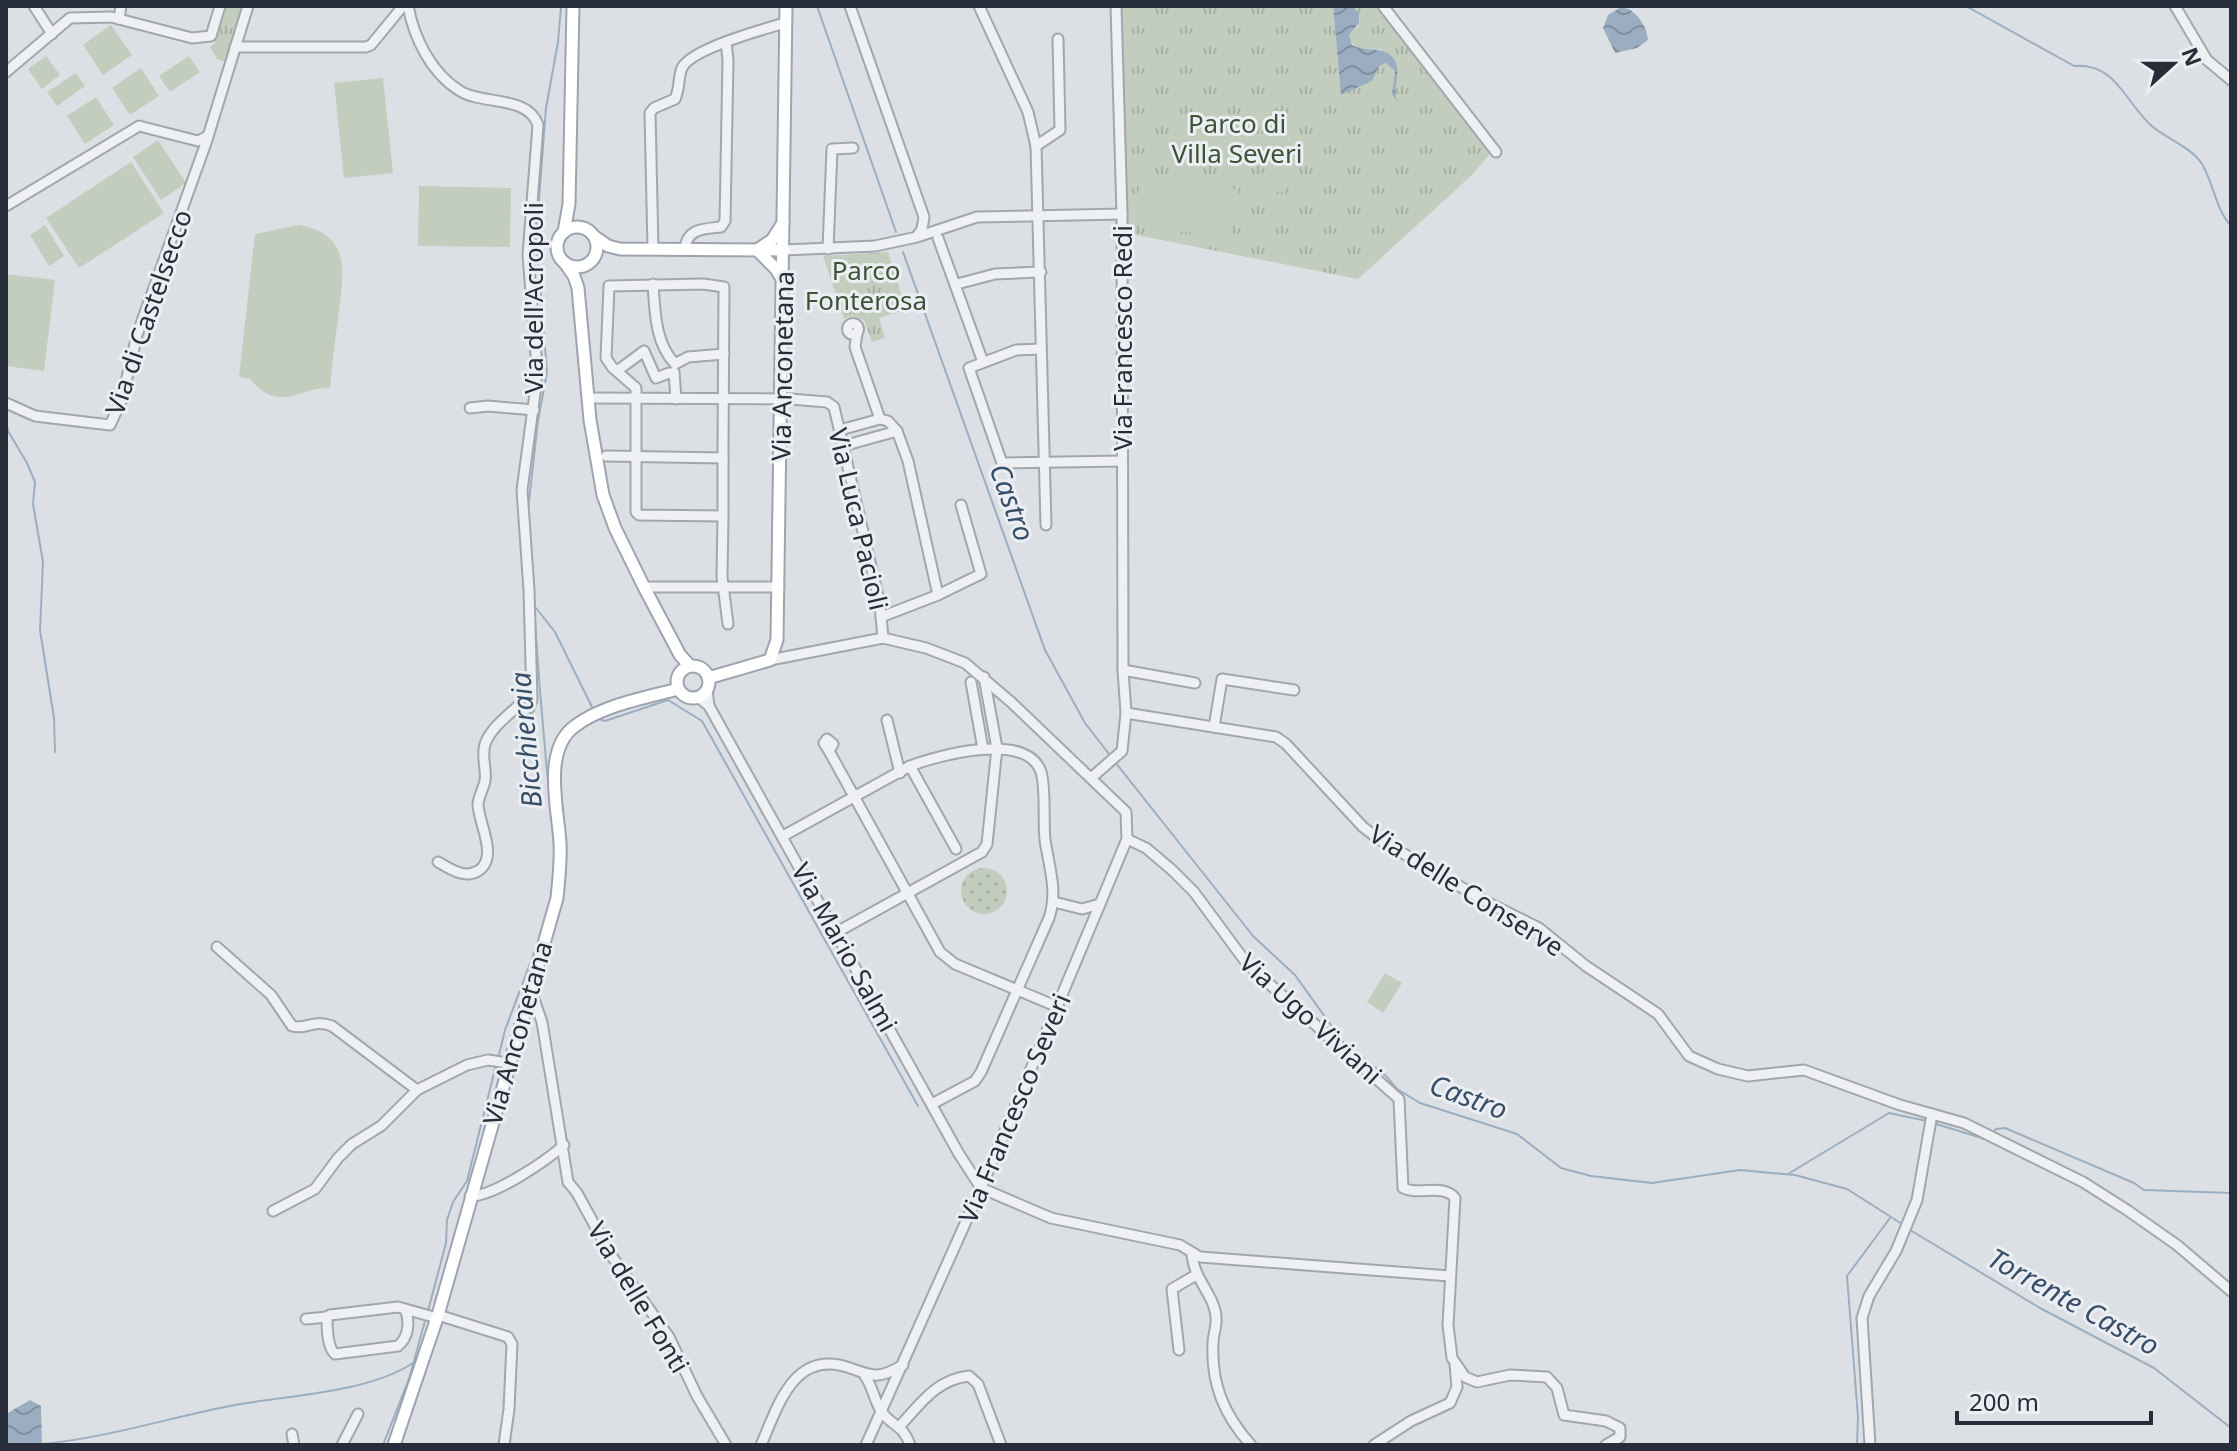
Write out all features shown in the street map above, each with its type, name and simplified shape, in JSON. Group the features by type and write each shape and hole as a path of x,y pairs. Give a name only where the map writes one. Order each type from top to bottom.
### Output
{"main road":[{"path":"575,6 569,204 564,232 557,248 578,288 588,398 603,495 615,528 686,667"},
{"name":"Via Anconetana","path":"770,660 777,640 779,587 786,6"},
{"path":"569,204 577,227"},
{"path":"757,250 777,234 783,223"},
{"path":"564,232 577,227 587,229 608,246 620,249 784,250"},
{"path":"578,288 583,271 597,248 595,237"},
{"path":"565,263 577,267 620,249"},
{"path":"757,250 776,269 783,282"},
{"path":"686,667 677,678 678,689 689,697 770,660"},
{"path":"686,667 699,667 705,688"},
{"name":"Via Anconetana","path":"394,1445 470,1196 505,1063 531,991 557,898 560,845 555,772 565,735 595,714 678,689"}],"street":[{"path":"34,6 52,34"},
{"path":"119,19 121,6"},
{"path":"6,72 70,18 96,16 119,19 192,38 203,38 211,36 220,6"},
{"name":"Via di Castelsecco","path":"6,403 35,416 110,425 122,399 137,335 202,155 204,140 248,6"},
{"path":"235,47 360,48 371,45 406,6"},
{"name":"Via dell'Acropoli","path":"406,6 413,31 432,64 461,92 527,109 536,120 528,255 536,355 534,410 522,490 532,700 529,708 518,706 493,731 486,744 483,758 486,779 478,803 487,847 483,867 468,875 438,862"},
{"path":"850,6 924,217 917,237"},
{"path":"979,6 1028,112 1036,146 1046,525"},
{"name":"Via Francesco Redi","path":"1091,778 1122,751 1126,713 1123,670 1122,214 1116,6"},
{"path":"1383,6 1496,152"},
{"path":"2175,6 2207,60 2231,80"},
{"path":"653,249 650,113 675,99 681,71 688,60 726,42 785,23"},
{"path":"1036,146 1060,130 1058,39"},
{"path":"685,249 692,233 701,228 721,227 725,221 726,42"},
{"path":"6,206 139,126 204,140"},
{"path":"828,249 832,149 853,148"},
{"path":"784,250 875,246 939,232 977,217 1122,214"},
{"path":"924,217 939,232 983,362"},
{"path":"957,284 995,274 1041,272"},
{"path":"653,284 660,340 674,370 676,399"},
{"path":"723,516 638,514 635,386 606,358 607,289 612,285 703,284 724,287 723,516 722,587 728,624"},
{"path":"853,333 880,419"},
{"path":"1041,349 1016,350 969,368 1002,463 1122,461"},
{"path":"617,371 644,351 656,378 674,370 688,357 724,354"},
{"path":"588,398 781,399"},
{"name":"Via Luca Pacioli","path":"781,399 827,402 834,407 881,617 883,638"},
{"path":"470,408 488,406 534,410"},
{"path":"840,430 880,419 888,421 897,431 905,451 938,595"},
{"path":"843,446 897,431"},
{"path":"606,456 723,458"},
{"path":"881,617 981,574 961,505"},
{"path":"644,587 779,587"},
{"path":"770,660 883,638 926,648 965,663 1000,691 1126,812 1127,839"},
{"path":"1123,670 1195,683"},
{"path":"837,932 982,852 987,844 997,748 984,677"},
{"path":"1214,727 1222,679 1294,690"},
{"path":"971,682 983,749"},
{"name":"Via Mario Salmi","path":"705,688 709,706 981,1188"},
{"path":"988,701 1000,691"},
{"path":"1000,691 1000,707"},
{"path":"993,722 996,709 1011,702"},
{"name":"Via delle Conserve","path":"1126,713 1276,737 1363,827 1485,901 1539,928 1586,966 1658,1014 1689,1056 1718,1069 1748,1076 1804,1070 1931,1119 1964,1123 2083,1182 2177,1245 2231,1291"},
{"path":"887,720 900,773"},
{"path":"783,836 926,760 997,748 1033,759 1041,772 1043,821 1054,902 1049,918 993,1049 975,1081 932,1104"},
{"path":"829,751 906,894 944,957 1058,1007"},
{"path":"910,766 956,849"},
{"name":"Via Francesco Severi","path":"866,1445 981,1188 1127,839"},
{"name":"Via Ugo Viviani","path":"1127,839 1146,848 1172,870 1194,892 1248,965 1399,1099 1403,1188 1410,1192 1451,1192 1455,1198 1450,1276"},
{"path":"1054,902 1082,909 1100,904"},
{"path":"217,947 271,995 292,1026 299,1028 319,1022 332,1026 417,1090"},
{"name":"Via delle Fonti","path":"531,991 542,1022 568,1182 611,1255 669,1337 697,1396 726,1445"},
{"path":"273,1211 315,1189 352,1144 381,1126 417,1090 467,1065 490,1060 505,1063"},
{"path":"1870,1445 1862,1318 1869,1296 1917,1200 1931,1119"},
{"path":"470,1196 481,1196 513,1179 564,1145"},
{"path":"981,1188 1051,1218 1180,1245 1192,1255 1450,1276 1448,1325 1452,1358 1465,1377 1477,1382 1510,1375 1547,1377 1557,1388 1564,1415 1606,1421 1620,1428 1620,1437 1606,1445"},
{"path":"1192,1255 1196,1275 1217,1317 1212,1355 1221,1402 1226,1414 1251,1445"},
{"path":"1179,1350 1172,1289 1196,1275"},
{"path":"306,1319 398,1307 508,1337 512,1344 512,1357 504,1445"},
{"path":"327,1317 330,1350 335,1354 402,1343 409,1321 405,1309"},
{"path":"1374,1445 1411,1421 1450,1403 1457,1387 1455,1364"},
{"path":"761,1445 784,1393 799,1374 828,1365 849,1368 892,1390"},
{"path":"874,1381 903,1365"},
{"path":"900,1426 934,1389 946,1381 969,1376 978,1384 1001,1445"},
{"path":"874,1381 881,1411 900,1426 910,1445"},
{"path":"342,1445 358,1414"},
{"path":"292,1434 294,1445"}],"green space":[{"path":"225,6 244,6 226,62 217,59 210,47 215,43"},
{"name":"Parco di Villa Severi","path":"1120,6 1333,6 1341,94 1366,84 1379,66 1386,63 1395,71 1392,94 1397,101 1395,59 1380,49 1358,48 1349,40 1360,17 1351,6 1375,6 1490,154 1471,176 1358,279 1126,233"},
{"path":"111,25 132,55 103,75 83,45"},
{"path":"46,56 60,75 42,89 28,69"},
{"path":"189,56 200,72 170,92 159,76"},
{"path":"141,68 159,96 130,115 112,88"},
{"path":"76,73 85,86 57,106 47,92"},
{"path":"383,78 393,173 344,178 334,83"},
{"path":"96,97 114,125 85,144 67,116"},
{"path":"158,140 186,183 161,200 133,157"},
{"path":"131,162 164,213 79,268 46,218"},
{"path":"1141,173 1239,190 1231,240 1133,223"},
{"path":"1262,173 1288,178 1285,193 1259,188"},
{"path":"419,186 511,188 510,247 418,246"},
{"path":"45,225 64,256 49,266 30,235"},
{"path":"299,225 317,230 337,248 341,260 342,288 330,388 281,397 261,390 250,379 239,377 255,234"},
{"name":"Parco Fonterosa","path":"888,252 906,309 879,318 885,338 872,342 864,320 852,316 844,319 823,256"},
{"path":"6,274 55,280 44,371 6,366"},
{"path":"984,868 993,869 1000,875 1006,882 1006,900 1000,907 993,913 984,914 975,913 968,907 962,900 961,891 962,882 968,875 975,869"},
{"path":"1385,973 1402,983 1383,1013 1367,1002"}],"water":[{"path":"1333,6 1351,6 1359,13 1359,23 1349,35 1352,45 1380,50 1395,60 1398,103 1392,94 1395,71 1386,63 1379,66 1372,81 1341,95"},
{"path":"1621,7 1639,19 1648,40 1637,48 1615,53 1603,28 1608,15"},
{"path":"30,1400 41,1406 42,1445 6,1445 6,1414"}],"waterway":[{"name":"Castro","path":"817,6 896,232"},
{"path":"1966,6 2074,66 2089,67 2111,78 2143,118 2198,158 2221,212 2231,226"},
{"name":"Bicchieraia","path":"528,510 547,372 536,238 546,108 561,7"},
{"name":"Castro","path":"903,252 1045,650 1085,723 1109,754"},
{"path":"6,420 8,431 35,482 33,504 43,562 40,630 54,718 55,752"},
{"name":"Bicchieraia","path":"534,608 549,792"},
{"path":"536,608 555,632 592,707"},
{"path":"599,719 605,721 668,700 702,721 918,1106"},
{"name":"Castro","path":"1115,762 1253,936 1295,975 1343,1042 1386,1076 1397,1089 1420,1103 1517,1134 1561,1168 1591,1176 1652,1183 1740,1170 1795,1175 1847,1189 1902,1224"},
{"name":"Bicchieraia","path":"554,835 555,852"},
{"name":"Bicchieraia","path":"550,904 553,882"},
{"name":"Bicchieraia","path":"498,1059 505,1030 543,929"},
{"name":"Bicchieraia","path":"428,1311 446,1243 447,1220 453,1202 467,1181 496,1065"},
{"path":"1788,1174 1889,1113 1927,1121"},
{"path":"1933,1123 1985,1139"},
{"path":"1993,1133 1996,1129 2005,1128 2144,1190 2231,1193"},
{"path":"1857,1445 1858,1417 1847,1276 1890,1218"},
{"name":"Torrente Castro","path":"1910,1230 2040,1308 2154,1368 2231,1428"},
{"name":"Bicchieraia","path":"383,1445 410,1376 426,1317"},
{"path":"42,1444 115,1432 235,1405 351,1387 374,1381 413,1363"}]}
